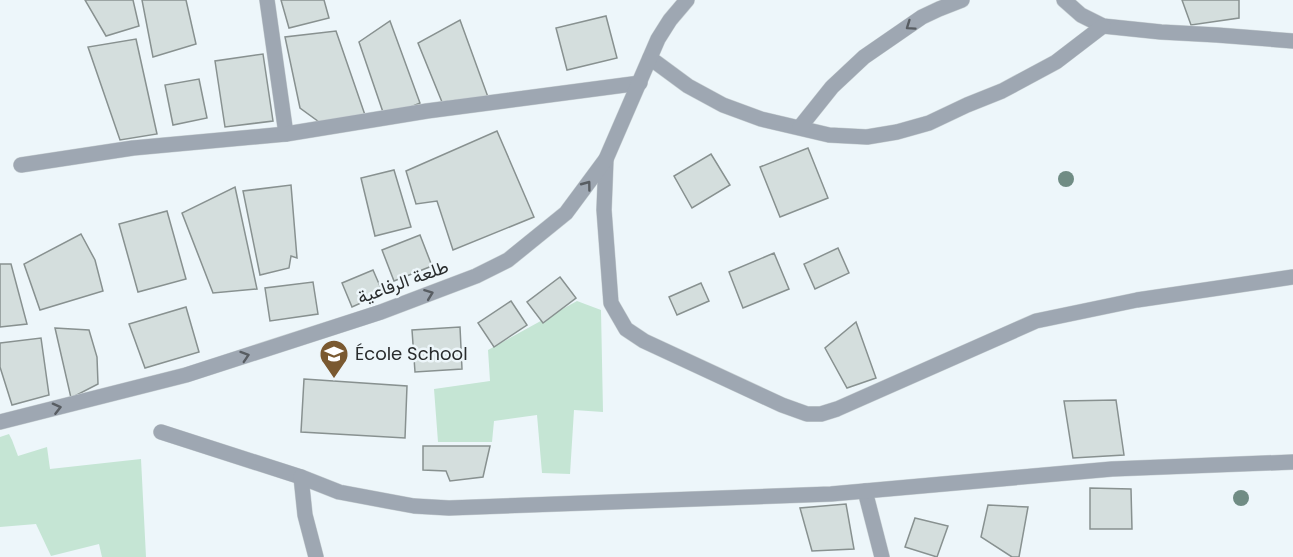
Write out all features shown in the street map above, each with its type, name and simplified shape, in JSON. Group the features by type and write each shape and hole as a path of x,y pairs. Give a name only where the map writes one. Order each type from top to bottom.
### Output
{"street":[{"path":"267,0 286,134"},
{"name":"طلعة الرفاعية","path":"0,422 186,375 381,312 476,276 508,260 566,213 606,159 658,39 687,0"},
{"path":"800,128 832,87 864,57 922,17 962,0"},
{"path":"1064,0 1081,15 1103,26 1293,41"},
{"path":"650,58 688,86 723,105 761,119 829,135 867,138 929,123 1002,91 1056,62 1103,26"},
{"path":"21,165 133,148 286,134 427,111 640,82"},
{"path":"606,159 604,210 611,303 626,329 655,346 782,405 807,414 821,414 837,409 1036,321 1137,300 1293,277"},
{"path":"161,432 301,477 339,492 414,506 449,508 831,494 1112,469 1293,462"},
{"path":"301,477 305,515 316,557"},
{"path":"865,492 882,557"}],"green space":[{"path":"577,301 601,310 603,412 574,410 570,474 542,473 537,415 494,421 492,442 438,442 434,389 490,381 488,350"},
{"path":"9,434 18,456 47,447 50,469 141,459 146,557 102,557 99,544 51,556 36,524 0,527 0,437"}],"building":[{"path":"85,0 133,0 139,26 106,36"},
{"path":"142,0 186,0 196,44 153,57"},
{"path":"281,0 324,0 329,18 289,28"},
{"path":"1182,0 1239,0 1239,18 1191,25"},
{"path":"606,16 617,58 567,70 556,28"},
{"path":"460,20 488,97 442,102 418,43"},
{"path":"390,21 420,103 385,118 359,42"},
{"path":"336,31 365,115 326,127 300,108 285,37"},
{"path":"136,39 157,134 120,140 88,47"},
{"path":"263,54 273,121 225,127 215,61"},
{"path":"199,79 207,118 173,125 165,85"},
{"path":"497,131 534,217 453,250 437,201 416,204 406,171"},
{"path":"808,148 828,198 780,217 760,167"},
{"path":"711,154 730,185 692,208 674,176"},
{"path":"394,170 411,227 375,236 361,178"},
{"path":"291,185 297,258 291,256 289,268 260,275 243,191"},
{"path":"235,187 257,289 213,293 182,213"},
{"path":"167,211 186,279 138,292 119,224"},
{"path":"81,234 95,260 103,291 40,310 24,264"},
{"path":"420,235 432,266 394,281 382,250"},
{"path":"838,248 849,273 815,289 804,264"},
{"path":"774,253 789,289 743,308 729,272"},
{"path":"0,264 11,264 27,324 0,327"},
{"path":"373,270 383,293 352,307 342,283"},
{"path":"560,277 576,298 543,323 527,302"},
{"path":"313,282 318,314 270,321 265,288"},
{"path":"701,283 709,301 677,315 669,297"},
{"path":"511,301 527,325 494,347 478,323"},
{"path":"186,307 199,352 145,368 129,324"},
{"path":"856,322 876,378 847,388 825,348"},
{"path":"460,327 462,369 415,372 412,330"},
{"path":"55,328 89,330 97,357 98,384 71,398"},
{"path":"41,338 49,395 12,405 0,367 0,343"},
{"path":"304,379 407,386 405,438 301,432"},
{"path":"1116,400 1124,455 1073,458 1064,401"},
{"path":"423,446 490,446 483,477 450,481 446,471 423,470"},
{"path":"1090,488 1131,489 1132,529 1090,529"},
{"path":"846,504 854,549 812,551 800,508"},
{"path":"988,505 1028,507 1019,557 1012,557 981,537"},
{"path":"915,518 948,526 937,557 905,547"}],"place":[{"name":"École School","path":"334,380"}]}
